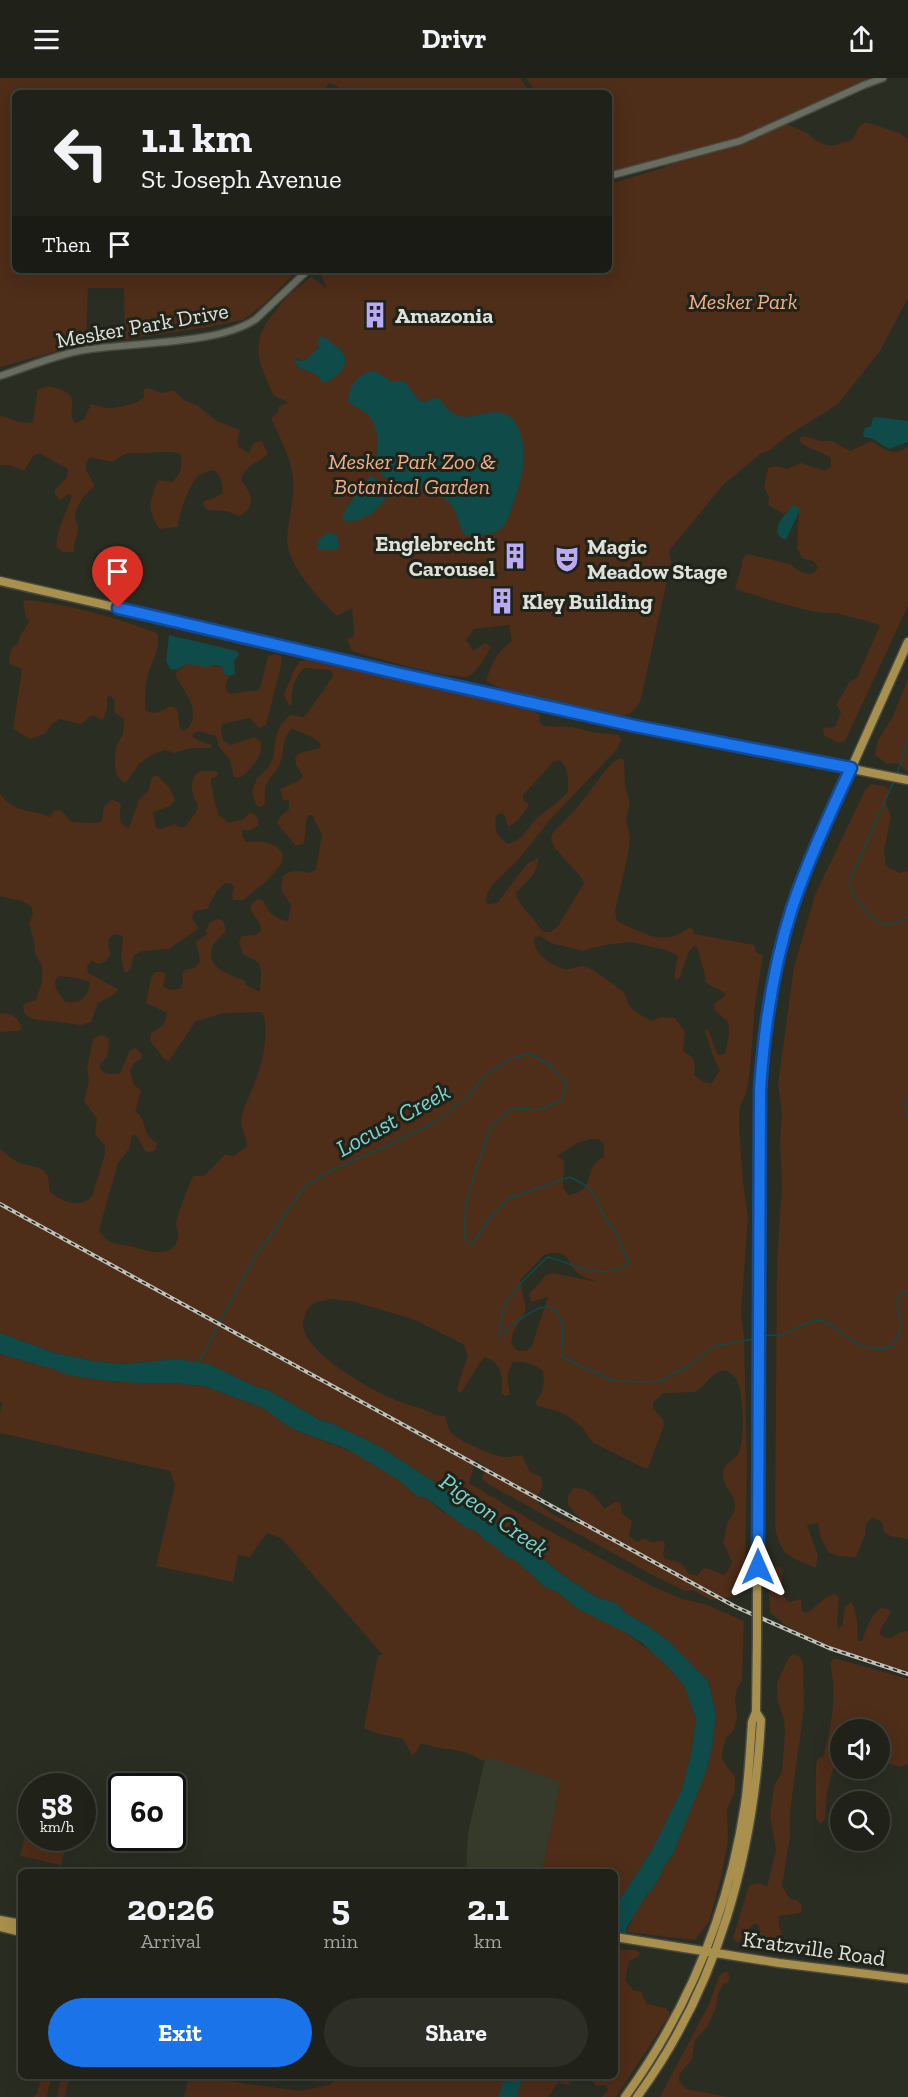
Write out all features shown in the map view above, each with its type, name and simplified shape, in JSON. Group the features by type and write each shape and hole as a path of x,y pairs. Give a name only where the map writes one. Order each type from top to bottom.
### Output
{"main road":[{"path":"0,581 635,726 908,780"},
{"path":"638,2097 680,2029 710,1952 738,1845 748,1782 752,1722 756,1712 760,1090 769,1003 782,943 808,864 908,642"},
{"path":"0,1920 18,1923"},
{"path":"0,1928 18,1931"},
{"name":"Kratzville Road","path":"618,1937 908,1979"},
{"path":"625,2097 671,2025 710,1952"}],"street":[{"path":"612,175 740,141 883,78"},
{"name":"Mesker Park Drive","path":"0,376 80,351 180,340 235,329 256,319 305,273"}],"shaded area":[{"path":"486,1755 563,1773 543,1869 466,1869 468,1833"}],"green space":[{"path":"0,78 520,78 529,90 340,90 328,84 327,90 12,90 12,273 295,273 263,305 243,320 125,339 124,288 88,288 86,343 0,367"},
{"path":"526,78 868,78 787,116 782,122 807,133 818,142 831,146 852,140 859,127 865,122 900,133 908,140 908,298 880,351 838,404 787,436 770,450 760,454 723,485 669,551 671,562 638,705 627,715 620,717 528,697 495,686 486,680 499,654 512,641 509,625 474,629 466,641 472,650 485,643 491,647 479,667 469,676 432,672 352,651 347,639 354,636 352,608 337,616 305,581 288,549 287,539 293,494 292,471 271,418 278,412 279,406 289,403 273,395 258,352 260,336 266,323 288,295 311,277 327,288 320,273 612,273 612,183 666,167 663,164 757,138 761,134 612,175 612,90 534,90","holes":["324,337 341,352 320,380 317,374 299,368 296,358 301,361 308,357"]},
{"path":"49,386 69,394 75,423 84,419 91,404 105,408 120,407 141,400 144,397 144,389 148,388 162,393 173,390 184,400 198,406 217,421 240,430 237,441 239,447 249,453 254,443 262,441 268,454 249,467 241,480 251,499 246,512 240,516 226,511 207,510 203,504 204,501 223,493 219,476 212,470 198,476 191,487 182,508 178,527 159,529 152,515 151,500 158,480 172,482 177,476 181,466 180,454 127,453 112,462 90,457 86,463 86,470 95,486 84,496 76,509 75,519 78,528 75,552 62,552 56,547 58,532 72,496 69,494 60,500 55,490 67,477 68,469 39,453 33,456 24,471 9,465 0,465 0,415 19,422 30,423 33,421 38,389"},
{"path":"804,436 821,441 832,441 850,451 871,441 892,452 908,447 908,606 845,741 838,743 824,735 823,728 835,727 841,712 836,705 850,681 857,678 880,625 836,613 801,609 735,589 742,560 747,554 790,564 799,571 809,574 814,573 818,567 813,561 803,559 797,549 799,508 790,509 784,514 768,505 769,497 764,487 768,468 775,466 787,469 801,463 825,471 831,467 831,459 828,456 800,442 800,438"},
{"path":"23,601 93,612 157,633 157,650 145,690 145,709 154,713 171,706 177,709 182,731 191,724 193,712 189,699 175,673 186,664 222,667 224,674 229,676 225,686 228,693 235,693 256,691 260,688 268,656 275,654 281,656 282,662 266,725 259,728 250,718 222,725 223,740 231,745 254,737 261,742 255,763 239,778 234,777 230,760 219,747 216,736 198,731 192,735 194,738 211,744 212,748 191,748 174,753 165,750 151,755 139,764 126,783 116,773 115,762 116,750 123,733 124,719 114,712 115,701 110,695 107,698 104,718 101,720 92,715 81,724 60,719 52,724 46,733 30,739 13,729 22,669 9,664 9,656 28,624 29,620 26,618"},
{"path":"307,660 531,710 539,714 540,722 544,726 573,727 591,732 619,735 621,739 618,748 549,821 517,861 493,884 486,901 488,904 497,903 527,864 538,858 534,873 516,893 517,898 543,932 550,932 558,926 584,883 555,848 551,841 552,834 576,809 613,762 621,758 624,760 625,785 630,803 626,818 630,838 615,911 617,921 645,934 662,937 671,937 690,927 694,934 754,945 756,952 763,956 755,1005 750,1070 746,1094 740,1106 739,1125 748,1217 741,1315 744,1337 747,1460 745,1579 742,1594 711,1600 693,1590 685,1591 656,1577 488,1484 482,1479 486,1467 476,1460 469,1483 537,1524 652,1586 682,1599 705,1604 744,1621 742,1680 735,1698 737,1717 734,1730 726,1738 722,1758 735,1778 735,1791 727,1809 728,1841 709,1922 695,1940 626,1932 636,1911 673,1854 712,1748 716,1714 708,1681 645,1624 627,1614 616,1603 598,1598 567,1578 483,1512 379,1446 320,1420 268,1390 254,1386 209,1364 176,1359 122,1364 93,1361 55,1353 0,1333 0,1149 22,1164 44,1171 49,1181 49,1190 58,1198 82,1203 92,1196 105,1154 105,1146 95,1134 97,1119 84,1101 89,1080 87,1068 93,1039 100,1035 109,1038 107,1056 100,1066 105,1073 120,1073 130,1050 135,1048 142,1054 141,1059 134,1063 130,1071 134,1085 141,1090 135,1113 141,1117 149,1137 157,1143 155,1150 150,1153 145,1151 136,1135 132,1136 129,1149 118,1163 99,1230 108,1240 150,1251 170,1250 179,1235 177,1220 193,1176 204,1176 225,1154 233,1156 247,1147 241,1120 263,1055 264,1016 261,1012 224,1013 196,1021 169,1061 165,1060 150,1041 151,1033 162,1025 167,1013 146,1003 151,978 155,972 163,972 166,975 163,986 165,988 172,990 181,988 182,974 185,970 195,968 200,961 196,942 207,934 206,930 210,922 218,919 223,921 226,930 213,945 211,953 214,964 224,972 244,980 246,985 260,992 259,963 243,954 239,942 242,936 256,935 261,931 260,924 250,909 252,904 258,899 263,900 272,914 288,921 291,905 281,890 283,876 293,871 310,873 316,869 322,835 312,815 308,815 303,844 296,846 277,823 289,809 289,801 283,800 280,789 300,780 303,776 296,765 295,758 299,753 321,748 320,743 292,729 285,739 280,764 266,785 265,804 261,807 256,805 252,792 257,778 268,768 273,758 276,736 281,724 290,715 303,717 306,715 333,676 329,670 305,668 296,680 292,704 289,706 284,695 300,661","holes":["560,760 565,767 568,792 537,818 521,837 508,844 497,832 496,816 504,814 508,827 517,821 529,804 523,800 523,795 553,762","539,936 551,943 583,951 605,945 631,942 666,950 678,956 674,977 677,980 689,951 694,946 698,949 705,981 726,995 714,1004 715,1010 728,1022 729,1034 725,1054 718,1055 706,1028 705,1031 720,1070 712,1083 703,1082 694,1075 694,1061 683,1051 685,1032 675,1018 661,1017 651,1021 631,1008 622,991 590,968 582,966 564,969 545,959 536,948 535,937","599,1139 604,1144 604,1157 593,1166 583,1189 578,1193 568,1195 563,1187 564,1161 557,1156 579,1142","558,1253 563,1254 583,1277 597,1282 553,1273 546,1275 529,1294 531,1302 548,1297 532,1345 528,1350 518,1351 511,1344 513,1333 526,1310 520,1280 544,1255","331,1299 355,1302 415,1320 463,1344 468,1355 457,1388 461,1393 485,1357 498,1367 502,1394 505,1396 510,1394 508,1377 513,1362 536,1366 543,1371 544,1376 542,1392 535,1403 538,1406 558,1411 571,1418 583,1428 592,1442 644,1468 648,1468 664,1425 663,1419 653,1409 653,1403 663,1393 695,1392 716,1373 726,1370 739,1385 743,1416 739,1452 725,1467 723,1474 724,1482 735,1503 723,1542 732,1562 728,1571 723,1575 704,1568 697,1576 689,1574 679,1563 665,1559 664,1541 651,1542 644,1538 638,1542 629,1536 632,1521 622,1514 619,1502 604,1509 595,1496 583,1489 573,1488 568,1496 568,1505 580,1519 580,1523 552,1514 538,1503 538,1495 543,1486 541,1477 530,1472 522,1455 504,1457 465,1442 452,1433 445,1416 435,1415 387,1396 355,1379 323,1355 304,1330 304,1318 308,1308"]},
{"path":"908,678 908,771 898,763 887,764 875,755 878,740 893,716"},
{"path":"200,771 219,773 216,777 211,778 214,797 219,815 229,823 243,819 250,813 255,814 258,826 250,830 242,830 242,836 246,842 263,842 278,848 282,854 282,861 278,868 243,900 233,900 234,887 232,884 225,883 219,888 208,909 194,911 192,918 198,928 195,931 169,949 143,951 134,955 128,972 124,972 121,958 123,936 114,934 111,936 108,943 111,954 106,961 99,964 92,961 87,966 88,973 118,989 115,994 98,1003 91,1022 81,1025 32,1019 25,1014 23,1006 36,1000 42,982 42,966 35,954 29,924 33,913 31,906 22,901 0,896 0,793 10,804 22,810 50,817 54,811 61,810 72,822 97,823 102,821 104,807 112,799 121,804 121,821 129,828 139,800 149,790 152,777 157,775 169,787 175,800 170,806 153,812 156,828 161,829 175,824 185,827 196,812 198,805 192,787 196,774","holes":["59,976 90,982 88,992 79,1001 65,1002 56,989 55,981"]},
{"path":"871,784 885,786 889,789 886,803 891,817 884,850 886,866 899,873 908,871 908,1539 890,1536 884,1532 878,1519 872,1518 866,1524 865,1535 856,1557 838,1556 828,1552 820,1536 818,1523 807,1525 818,1555 816,1568 793,1558 783,1550 775,1527 777,1257 782,1188 780,1139 782,1114 778,1084 794,967 815,895 865,790"},
{"path":"0,1014 16,1018 22,1029 0,1033"},
{"path":"0,1354 64,1374 99,1380 204,1386 263,1408 292,1429 360,1455 397,1479 418,1497 426,1498 443,1512 452,1515 461,1524 474,1529 484,1540 493,1544 506,1557 515,1560 545,1587 557,1592 578,1609 626,1633 656,1655 684,1686 687,1693 696,1719 692,1749 682,1789 664,1827 618,1902 618,1869 543,1869 561,1782 499,1760 489,1758 482,1761 462,1752 425,1744 420,1744 412,1755 403,1739 375,1733 364,1728 377,1659 379,1655 383,1655 281,1538 267,1533 250,1557 238,1555 233,1582 156,1566 175,1485 170,1471 0,1433 2,1403 0,1402"},
{"path":"776,1566 781,1567 782,1590 786,1598 789,1602 801,1599 802,1611 806,1613 827,1597 836,1594 839,1598 838,1629 842,1626 845,1606 852,1602 857,1619 858,1641 862,1641 877,1611 881,1608 888,1609 891,1613 881,1628 880,1634 885,1638 891,1638 900,1632 908,1631 908,1671 835,1649 800,1634 784,1624 770,1612 770,1582"},
{"path":"793,1654 800,1657 803,1664 804,1707 790,1812 790,1836 782,1886 790,1899 797,1900 802,1905 801,1913 779,1916 782,1941 775,1950 762,1947 757,1942 760,1929 756,1923 738,1943 733,1938 749,1885 760,1883 767,1887 776,1850 770,1815 774,1786 782,1772 785,1732 784,1719 777,1699 777,1683 788,1659"},
{"path":"834,1658 908,1679 908,1764 900,1767 890,1764 890,1719 831,1719 833,1686 830,1663"},
{"path":"830,1727 830,1779 826,1796 826,1818 821,1824 816,1819 816,1767 817,1760 823,1756"},
{"path":"21,1851 65,1851 61,1865 20,1856"},
{"path":"618,1950 635,1950 641,1953 629,1961 625,1980 633,1990 641,1992 647,2004 666,2008 669,2016 616,2097 602,2097 608,2090 605,2085 596,2086 592,2081 592,2079 618,2079"},
{"path":"728,1972 730,1979 723,1984 719,1992 715,2010 707,2027 695,2040 692,2059 680,2074 679,2081 686,2089 729,2097 660,2097 709,2004 719,1976"},
{"path":"41,2079 53,2079 49,2085 47,2097 33,2097 37,2093"},
{"path":"60,2079 68,2079 65,2097 57,2097"},
{"path":"188,2079 212,2079 302,2091 329,2085 337,2079 505,2079 498,2097 184,2097"},
{"path":"523,2079 573,2079 569,2085 558,2083 548,2097 516,2097"}],"water":[{"path":"321,336 341,350 345,360 340,373 323,383 316,374 299,368 292,358 305,360 319,347 318,340"},
{"path":"375,371 391,381 405,382 423,402 440,399 447,409 462,417 493,412 502,413 514,420 523,443 522,476 508,518 501,529 484,535 465,535 454,509 448,502 433,493 390,480 376,469 377,434 375,427 367,414 348,401 356,380 363,374"},
{"path":"873,418 908,421 908,442 889,449 871,438 864,437 865,428 871,426"},
{"path":"370,475 381,486 385,500 370,515 361,520 345,521 342,518 345,511"},
{"path":"793,505 799,508 799,512 786,540 780,537 777,528"},
{"path":"327,533 337,536 339,546 336,550 317,550 319,539"},
{"path":"169,635 237,651 239,655 234,661 235,674 229,676 224,674 222,667 216,665 207,667 186,664 177,670 170,669 166,661"},
{"path":"0,1333 55,1353 93,1361 122,1364 176,1359 209,1364 254,1386 268,1390 320,1420 379,1446 483,1512 567,1578 598,1598 616,1603 627,1614 666,1639 708,1681 716,1714 712,1748 705,1774 673,1854 618,1944 618,1902 652,1850 682,1789 692,1749 696,1719 684,1686 670,1669 642,1643 578,1609 557,1592 545,1587 515,1560 506,1557 484,1540 474,1529 468,1529 426,1498 418,1497 397,1479 347,1449 292,1429 263,1408 204,1386 99,1380 64,1374 0,1354"},
{"path":"505,2079 523,2079 516,2097 498,2097"}],"waterway":[{"name":"Locust Creek","path":"897,774 908,738"},
{"name":"Locust Creek","path":"894,781 849,882 862,907 880,922 891,924 908,917"},
{"name":"Locust Creek","path":"198,1364 252,1261 306,1185 334,1169 436,1121 466,1099 485,1076 512,1058 530,1054 551,1066 567,1083 562,1100 539,1110 519,1108 507,1112 490,1127 468,1195 465,1239 472,1245 492,1215 509,1198 570,1177 587,1186 595,1196 604,1216 617,1234 629,1264 619,1269 599,1272 548,1257 525,1279 506,1303 499,1336 533,1311 550,1308 557,1313 562,1324 562,1357 613,1381 658,1382 688,1366 714,1346 754,1339"},
{"name":"Locust Creek","path":"908,1096 905,1104 908,1117"},
{"name":"Locust Creek","path":"761,1337 784,1334 809,1322 819,1320 828,1323 861,1345 880,1349 890,1347 899,1331 898,1298 908,1291"}],"railway":[{"path":"0,1204 736,1607 829,1648 908,1674"}],"place":[{"name":"Amazonia","path":"375,315"},
{"name":"Englebrecht Carousel","path":"515,556"},
{"name":"Magic Meadow Stage","path":"567,559"},
{"name":"Kley Building","path":"502,601"}],"route":[{"path":"118,608 635,726 851,768 808,864 793,907 777,962 766,1024 760,1090 758,1567"}],"park label":[{"name":"Mesker Park","path":"743,301"},
{"name":"Mesker Park Zoo & Botanical Garden","path":"412,474"}],"water label":[{"name":"Pigeon Creek","path":"494,1515"}]}
